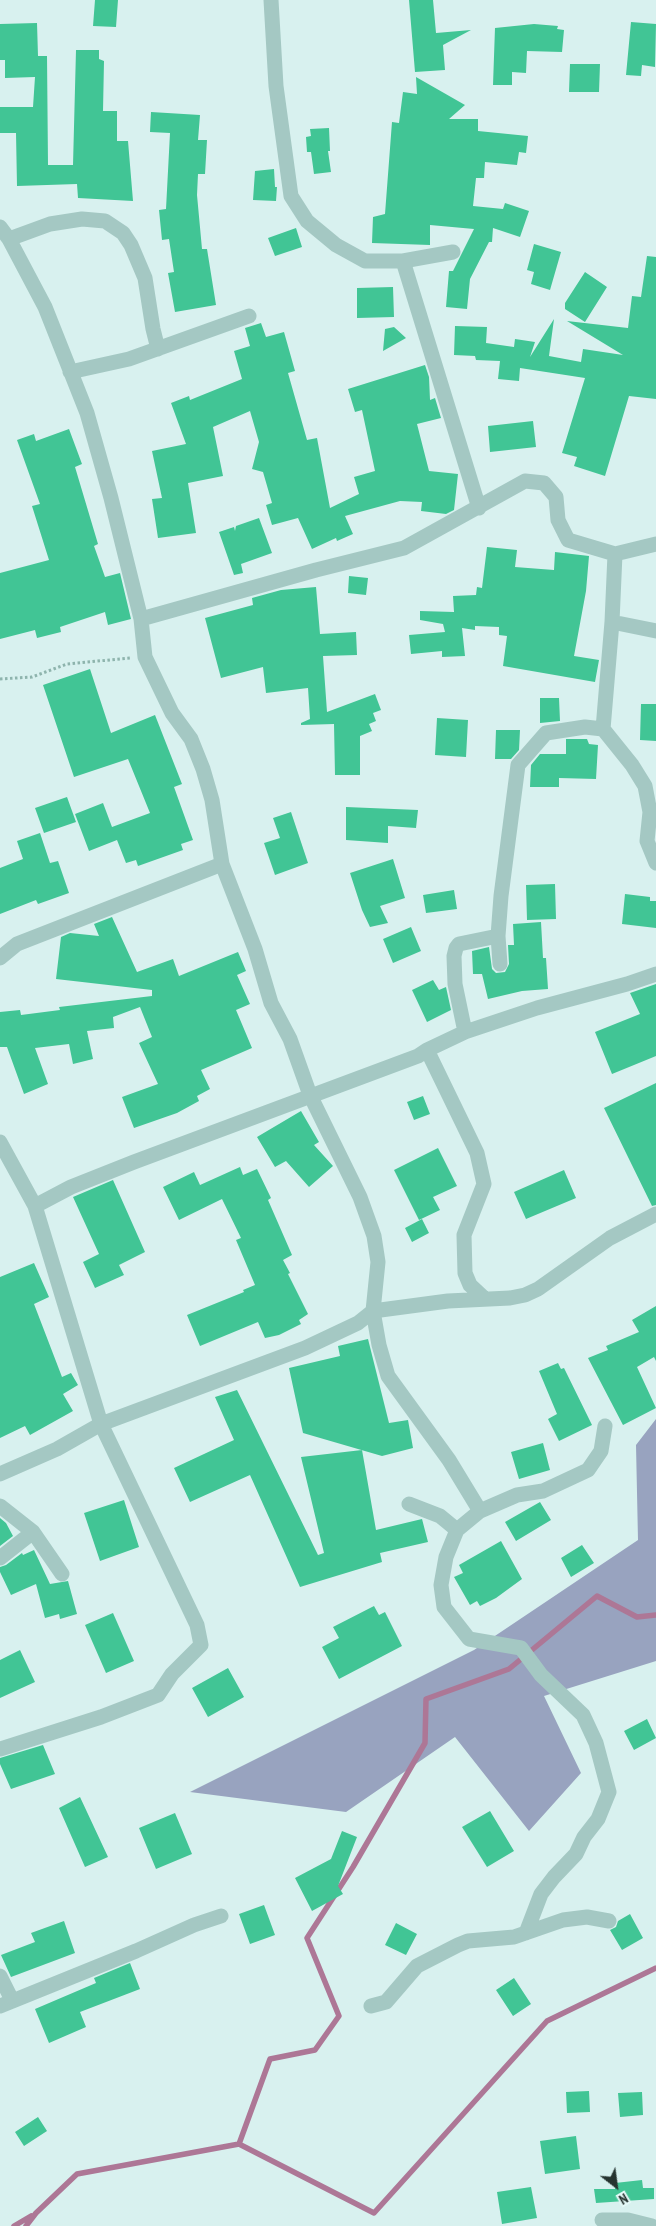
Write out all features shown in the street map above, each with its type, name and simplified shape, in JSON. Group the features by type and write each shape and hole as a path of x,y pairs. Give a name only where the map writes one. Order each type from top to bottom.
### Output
{"street":[{"path":"271,0 276,86 291,196 307,220 336,245 365,262 403,261 452,252"},
{"path":"158,349 152,329 145,278 132,245 123,233 105,221 82,219 50,224 6,243 45,307 87,413 142,619 146,657 172,713 191,739 203,769 212,800 222,864 255,949 271,1003 290,1039 310,1095 360,1197 374,1236 378,1262 373,1311 379,1345 388,1376 449,1460 480,1512"},
{"path":"403,261 479,508"},
{"path":"70,372 129,359 249,316"},
{"path":"142,619 316,570 404,548 525,481 544,483 556,497 558,520 568,540 615,554 656,544"},
{"path":"615,554 612,622 603,728 632,765 645,786 650,812 646,841 656,864"},
{"path":"612,622 656,631"},
{"path":"500,964 498,936 501,896 518,765 546,733 585,728 603,728"},
{"path":"0,958 17,944 222,864"},
{"path":"465,1032 455,984 454,956 456,948 459,944 498,936"},
{"path":"35,1206 71,1188 310,1095 418,1056 465,1032 537,1008 627,984 656,974"},
{"path":"428,1050 477,1152 484,1184 464,1235 465,1273 470,1285 485,1299"},
{"path":"0,1142 35,1206 102,1424 197,1625 201,1646 172,1674 158,1695 101,1717 0,1749"},
{"path":"0,1474 57,1449 102,1424 304,1348 358,1323 373,1311 448,1301 510,1298 525,1295 538,1289 589,1251 638,1222 656,1214"},
{"path":"526,1933 541,1894 576,1854 584,1838 598,1820 608,1792 596,1743 583,1715 540,1675 521,1648 469,1640 444,1607 441,1585 446,1557 457,1530 480,1512 516,1495 543,1491 588,1470 601,1452 605,1426"},
{"path":"409,1504 440,1516 457,1530"},
{"path":"0,1506 33,1532 62,1574"},
{"path":"0,1558 33,1532"},
{"path":"0,1976 6,2003 136,1951 194,1925 221,1916"},
{"path":"371,2006 386,2002 417,1966 468,1941 514,1937 563,1920 588,1917 610,1921"},
{"path":"602,2220 628,2220 652,2226"}],"path":[{"path":"0,679 32,677 67,664 146,657"}],"shaded area":[{"path":"656,1419 656,1661 544,1696 581,1773 529,1831 455,1737 346,1812 190,1792 474,1650 638,1540 636,1445"}],"building":[{"path":"95,0 118,0 116,27 93,26"},
{"path":"409,0 433,0 436,33 471,30 443,45 445,70 415,72"},
{"path":"631,22 656,24 655,67 642,65 641,76 626,75"},
{"path":"37,23 38,56 47,56 48,165 73,165 76,50 99,50 99,59 104,61 103,111 117,111 117,141 128,141 133,201 78,198 77,184 17,186 16,133 0,133 0,107 33,107 35,77 5,78 5,60 0,60 0,24"},
{"path":"534,24 558,26 557,29 564,30 562,52 527,51 526,73 512,72 512,85 493,85 495,28"},
{"path":"570,64 600,64 599,92 569,92"},
{"path":"416,77 465,105 449,119 478,119 478,131 528,136 526,153 519,152 517,165 485,162 484,178 476,178 473,206 503,209 505,203 529,211 520,237 493,228 492,242 489,242 470,279 467,309 446,307 449,271 453,271 474,229 430,225 430,245 372,243 373,217 385,214 392,122 399,123 403,92 417,94"},
{"path":"151,112 200,115 198,140 207,140 205,174 198,174 197,195 202,249 207,249 216,305 175,312 168,273 174,272 169,239 162,240 159,210 166,209 170,133 150,132"},
{"path":"329,128 330,151 328,151 331,172 314,174 311,152 307,152 306,137 311,136 310,129"},
{"path":"274,169 275,187 277,187 276,201 253,200 255,171"},
{"path":"296,228 302,247 275,256 268,238"},
{"path":"534,244 561,252 550,290 531,284 534,272 527,270"},
{"path":"647,256 656,257 656,399 629,396 605,476 574,466 577,457 562,453 585,378 520,368 519,381 498,379 500,361 476,360 475,356 454,355 455,326 487,327 486,343 514,347 515,339 535,342 530,357 554,319 549,356 581,362 583,349 623,355 567,321 628,328 632,296 641,297"},
{"path":"585,272 607,287 585,322 565,309 565,303"},
{"path":"393,287 394,317 357,318 357,288"},
{"path":"261,323 266,337 284,332 295,371 288,373 307,440 317,438 330,508 359,494 354,477 375,471 362,410 355,412 348,389 425,365 429,377 430,400 435,398 441,418 417,424 429,471 458,474 454,510 446,514 421,511 422,502 400,501 345,516 353,534 337,541 336,538 312,549 298,518 272,525 266,505 272,503 263,472 252,469 259,442 250,411 213,427 223,476 188,483 196,533 158,538 152,499 162,498 152,451 186,444 171,403 189,396 190,400 242,379 234,351 250,346 245,328"},
{"path":"394,327 406,338 383,351 385,329"},
{"path":"533,421 536,447 490,452 488,426"},
{"path":"69,429 82,464 75,467 98,544 94,546 105,577 120,573 131,619 108,625 105,612 60,627 61,632 37,638 35,630 0,639 0,573 49,560 32,506 40,504 17,440 34,434 36,441"},
{"path":"259,518 272,553 241,564 243,573 234,575 219,532 234,527 235,531 236,526"},
{"path":"487,547 517,550 515,567 554,570 555,552 589,556 586,591 574,656 599,660 595,682 503,666 507,636 499,635 499,627 475,626 475,630 462,628 465,656 442,657 442,651 411,654 409,635 445,632 443,624 420,620 420,611 454,612 453,596 476,595 477,587 482,588"},
{"path":"349,576 368,578 366,595 348,593"},
{"path":"316,587 320,634 356,632 357,655 323,656 327,712 375,694 381,710 373,713 376,721 369,724 372,731 360,736 360,775 335,775 334,724 301,725 301,723 310,719 308,688 266,693 263,667 221,678 205,618 253,605 252,598 281,590"},
{"path":"90,669 111,733 155,715 182,784 174,787 193,840 181,844 183,850 138,866 136,860 126,863 117,840 89,851 75,814 103,803 112,827 150,813 128,759 74,777 43,685"},
{"path":"540,698 559,698 560,721 540,723"},
{"path":"641,704 656,704 656,741 640,740"},
{"path":"437,718 468,720 466,757 435,755"},
{"path":"496,730 520,730 519,750 511,759 495,759"},
{"path":"566,739 587,739 589,744 598,745 596,779 559,778 559,787 530,787 531,765 540,754 566,754"},
{"path":"67,797 76,822 44,833 35,808"},
{"path":"346,807 418,810 416,828 388,826 388,843 346,840"},
{"path":"291,812 308,863 275,875 264,843 280,838 273,818"},
{"path":"40,833 50,863 58,861 69,893 38,904 36,900 0,914 0,868 23,859 17,841"},
{"path":"393,859 405,898 380,906 388,923 370,927 362,910 350,873"},
{"path":"555,884 556,919 527,920 526,885"},
{"path":"454,890 457,909 426,913 423,895"},
{"path":"625,894 650,897 650,901 656,901 656,928 622,924"},
{"path":"112,917 137,972 173,959 179,976 238,952 246,971 237,975 250,1004 236,1010 252,1048 201,1070 210,1089 197,1096 199,1101 177,1113 134,1128 122,1097 158,1084 139,1043 152,1037 140,1007 113,1017 114,1028 87,1031 93,1059 73,1064 69,1044 35,1048 48,1084 24,1094 7,1047 0,1047 0,1012 20,1010 21,1015 60,1010 59,1007 152,996 152,990 56,979 61,937 70,933 99,936 94,924"},
{"path":"541,922 543,958 546,958 548,989 522,991 488,999 482,974 473,974 472,951 489,947 492,969 496,973 505,972 509,964 508,945 514,945 513,924"},
{"path":"411,927 421,951 393,963 383,939"},
{"path":"433,980 439,990 446,987 451,1010 427,1022 412,990"},
{"path":"656,984 656,1056 612,1074 595,1032 640,1014 630,993"},
{"path":"656,1083 656,1205 652,1206 604,1108"},
{"path":"423,1096 430,1114 414,1120 407,1102"},
{"path":"301,1111 319,1142 314,1145 333,1166 309,1187 286,1161 275,1167 257,1137"},
{"path":"438,1148 457,1186 433,1197 440,1210 419,1220 394,1170"},
{"path":"240,1167 243,1175 257,1169 271,1198 268,1200 292,1255 283,1260 308,1314 299,1320 301,1324 279,1335 265,1338 258,1322 200,1346 187,1315 244,1292 243,1290 255,1285 236,1240 241,1238 222,1199 179,1220 163,1187 194,1172 200,1185"},
{"path":"564,1170 576,1198 526,1219 514,1192"},
{"path":"113,1180 145,1252 119,1265 124,1275 95,1288 83,1262 99,1254 73,1197"},
{"path":"422,1219 429,1233 412,1242 405,1228"},
{"path":"34,1263 49,1297 34,1304 62,1377 71,1373 78,1385 63,1394 73,1411 30,1435 25,1426 0,1438 0,1277"},
{"path":"656,1306 656,1361 654,1357 637,1367 656,1408 623,1425 588,1358 608,1350 606,1346 639,1332 632,1320"},
{"path":"368,1339 389,1423 408,1420 413,1448 382,1456 303,1433 289,1368 340,1356 338,1346"},
{"path":"558,1363 561,1369 564,1368 592,1425 559,1441 548,1419 557,1414 539,1371"},
{"path":"237,1390 318,1555 324,1553 301,1457 362,1450 376,1530 422,1519 428,1542 380,1553 382,1562 300,1587 250,1475 190,1502 174,1468 234,1440 215,1397"},
{"path":"543,1443 550,1470 519,1479 511,1452"},
{"path":"124,1500 139,1547 100,1561 84,1513"},
{"path":"540,1502 551,1520 516,1541 505,1522"},
{"path":"0,1518 6,1523 13,1536 0,1546"},
{"path":"501,1541 522,1579 496,1598 480,1606 477,1601 470,1605 454,1577 463,1573 459,1565"},
{"path":"582,1545 594,1563 571,1577 561,1558"},
{"path":"34,1550 50,1584 68,1581 77,1614 60,1619 59,1614 45,1618 36,1584 11,1595 0,1572 0,1567 6,1565 22,1553 23,1555"},
{"path":"374,1606 379,1615 385,1612 402,1646 339,1679 322,1647 339,1638 333,1627"},
{"path":"113,1613 134,1661 106,1673 85,1625"},
{"path":"20,1650 35,1682 0,1698 0,1660"},
{"path":"228,1668 244,1697 208,1717 192,1688"},
{"path":"647,1719 656,1738 634,1750 624,1731"},
{"path":"43,1745 55,1774 11,1789 0,1764 0,1758"},
{"path":"80,1797 108,1857 85,1867 59,1808"},
{"path":"490,1811 514,1851 487,1867 462,1827"},
{"path":"175,1813 192,1854 156,1869 139,1828"},
{"path":"342,1831 357,1837 338,1886 343,1894 312,1911 295,1878 331,1859"},
{"path":"264,1905 275,1935 250,1944 239,1914"},
{"path":"630,1914 643,1938 622,1950 610,1930 616,1927 618,1921"},
{"path":"64,1921 75,1953 11,1977 1,1955 35,1942 31,1933"},
{"path":"396,1923 417,1934 406,1955 385,1945"},
{"path":"130,1963 140,1989 80,2012 86,2027 49,2043 35,2009 96,1983 94,1978"},
{"path":"514,1978 531,2004 513,2016 496,1990"},
{"path":"589,2091 590,2112 567,2113 566,2092"},
{"path":"642,2092 643,2115 620,2117 618,2093"},
{"path":"38,2117 47,2131 24,2146 15,2132"},
{"path":"576,2136 580,2169 545,2174 540,2141"},
{"path":"642,2180 643,2188 654,2188 654,2199 596,2203 594,2189 615,2189 615,2183"},
{"path":"531,2187 537,2218 502,2224 497,2192"}],"waterway":[{"path":"239,2144 270,2059 315,2050 339,2016 307,1938 353,1867 425,1743 426,1699 509,1669 597,1596 637,1617 656,1615"},
{"path":"26,2226 36,2213 77,2174 239,2144 374,2213 547,2021 656,1968"},
{"path":"14,2226 31,2216"}]}
